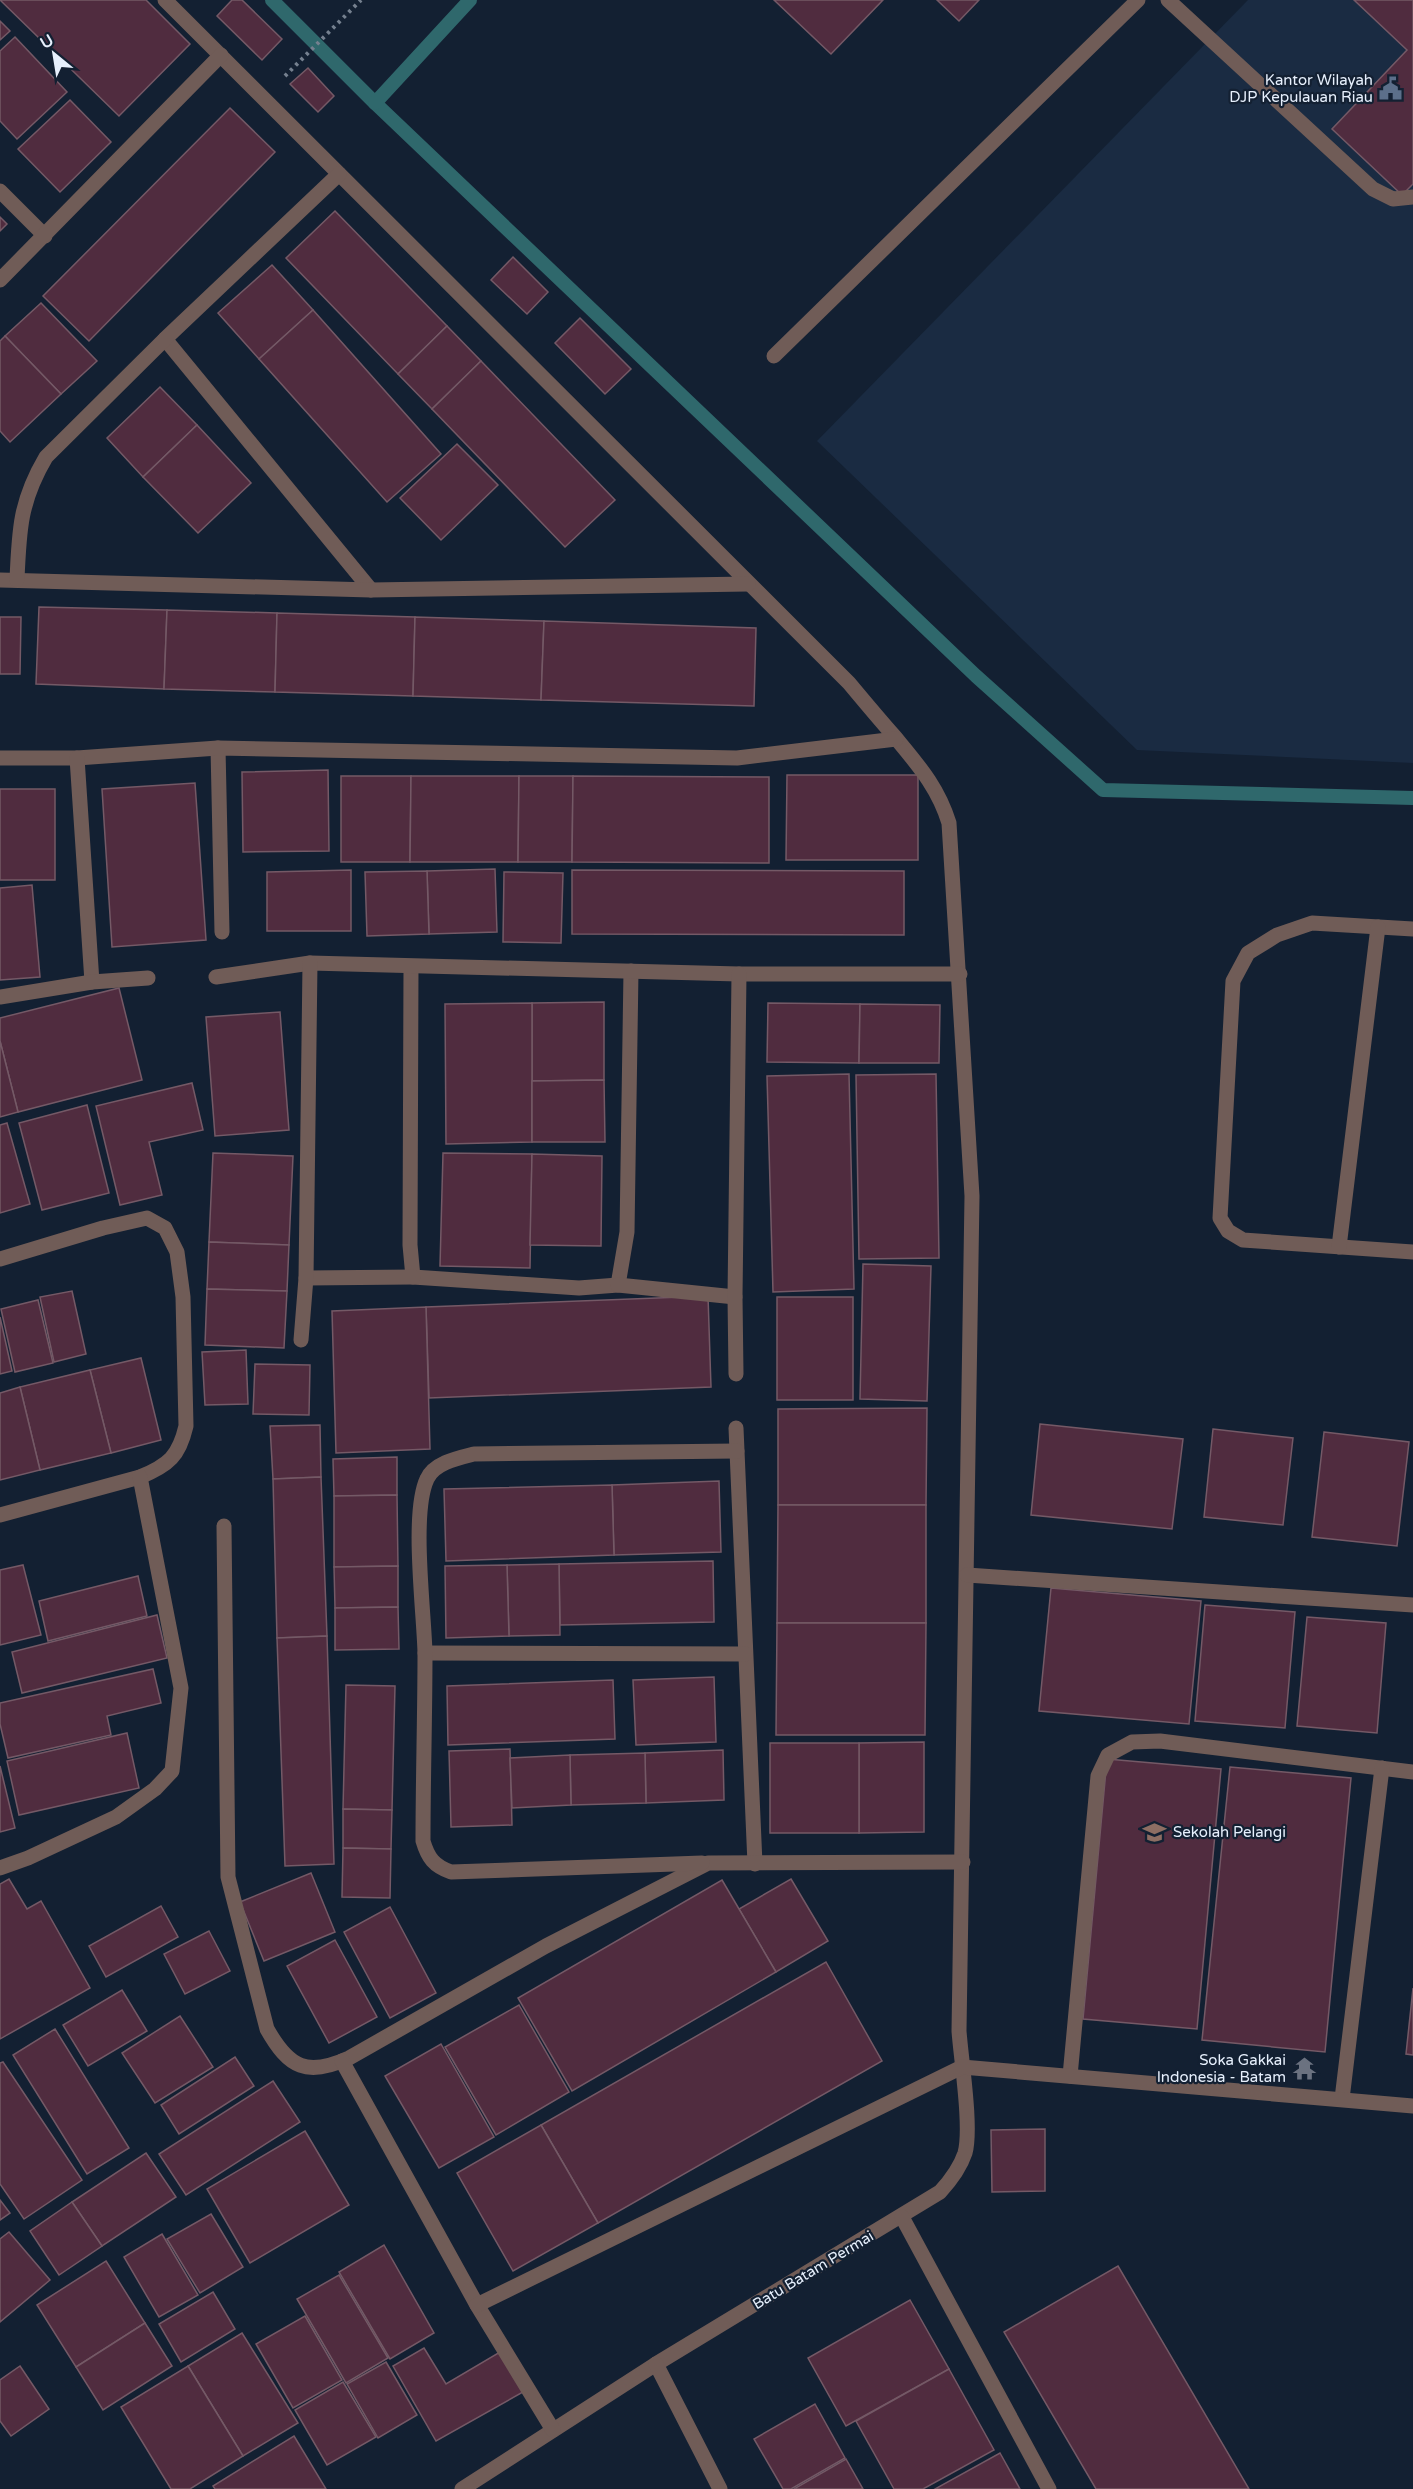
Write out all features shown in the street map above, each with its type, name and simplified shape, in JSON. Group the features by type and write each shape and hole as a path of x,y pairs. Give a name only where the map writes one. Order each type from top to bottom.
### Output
{"street":[{"name":"Batu Batam Permai","path":"165,0 849,683 913,756 932,782 949,823 972,1196 959,2031 966,2126 965,2151 956,2174 940,2192 656,2364 462,2489"},
{"path":"774,356 1137,0"},
{"path":"1168,0 1373,189 1393,199 1413,197"},
{"path":"0,280 221,55"},
{"path":"17,580 18,540 23,508 32,480 46,458 165,339 339,174"},
{"path":"0,191 45,236"},
{"path":"165,339 371,590"},
{"path":"0,580 371,590 748,584"},
{"path":"0,758 77,758 218,748 737,758 896,739"},
{"path":"218,748 222,932"},
{"path":"77,758 92,982"},
{"path":"1413,929 1312,923 1277,935 1248,953 1233,981 1220,1218 1228,1231 1243,1240 1413,1252"},
{"path":"1339,1247 1378,927"},
{"path":"216,977 310,963 739,974 960,974"},
{"path":"301,1340 306,1278 310,963"},
{"path":"411,967 410,1245 413,1278"},
{"path":"618,1285 627,1232 631,971"},
{"path":"736,1374 739,974"},
{"path":"0,997 92,982 148,978"},
{"path":"0,1259 103,1228 147,1218 165,1228 177,1252 183,1297 186,1426 181,1445 172,1459 156,1470 0,1515"},
{"path":"306,1278 413,1278 579,1287 618,1285 735,1297"},
{"path":"736,1428 755,1864"},
{"path":"737,1451 474,1454 439,1466 428,1476 423,1489 420,1523 425,1653 423,1841 432,1862 451,1872 708,1863 963,1862"},
{"path":"0,1868 28,1858 116,1817 155,1789 172,1771 181,1688 141,1476"},
{"path":"224,1526 228,1877 267,2029 279,2051 295,2063 314,2068 342,2061 546,1947 708,1863"},
{"path":"967,1575 1413,1605"},
{"path":"425,1653 745,1654"},
{"path":"1070,2076 1098,1776 1108,1755 1132,1742 1160,1741 1413,1772"},
{"path":"1341,2099 1382,1768"},
{"path":"342,2061 477,2305 554,2430"},
{"path":"477,2305 962,2067 1413,2106"},
{"path":"902,2217 1049,2489"},
{"path":"656,2364 720,2489"}],"path":[{"path":"296,64 361,0"}],"shaded area":[{"path":"1248,0 1413,0 1413,763 1137,750 817,441"}],"building":[{"path":"0,0 146,0 190,44 119,116"},
{"path":"232,0 242,0 282,39 262,60 217,16"},
{"path":"774,0 883,0 831,54"},
{"path":"937,0 979,0 959,21"},
{"name":"Kantor Wilayah DJP Kepulauan Riau","path":"1354,0 1413,0 1413,184 1402,195 1332,129 1407,50"},
{"path":"0,21 10,31 0,40"},
{"path":"15,37 67,92 17,139 0,121 0,51"},
{"path":"308,68 334,96 318,112 290,84"},
{"path":"70,100 111,142 60,192 18,149"},
{"path":"230,108 275,152 89,341 43,296"},
{"path":"335,211 447,326 398,374 286,258"},
{"path":"0,217 7,224 0,231"},
{"path":"513,257 548,292 527,314 491,280"},
{"path":"272,265 313,310 259,359 218,313"},
{"path":"41,303 97,361 61,394 5,336"},
{"path":"313,310 441,454 387,502 259,359"},
{"path":"580,318 631,369 605,394 555,343"},
{"path":"447,326 481,361 432,409 398,374"},
{"path":"5,336 61,394 10,442 0,431 0,341"},
{"path":"481,361 615,500 565,547 432,409"},
{"path":"160,387 197,425 143,477 107,438"},
{"path":"197,425 251,483 198,533 143,477"},
{"path":"457,444 498,485 441,540 400,498"},
{"path":"39,607 167,610 164,689 36,684"},
{"path":"167,610 277,613 275,692 164,689"},
{"path":"277,613 415,617 413,696 275,692"},
{"path":"0,617 21,617 20,674 0,674"},
{"path":"415,617 544,621 541,700 413,696"},
{"path":"544,621 756,628 754,706 541,700"},
{"path":"328,770 329,851 243,852 242,772"},
{"path":"787,775 918,775 918,860 786,860"},
{"path":"341,776 411,776 410,862 341,862"},
{"path":"411,776 519,776 518,862 410,862"},
{"path":"519,776 573,776 572,862 518,862"},
{"path":"573,776 769,777 769,863 572,862"},
{"path":"195,783 206,940 112,947 102,789"},
{"path":"0,789 55,789 55,880 0,880"},
{"path":"495,869 497,932 429,934 427,871"},
{"path":"351,870 351,931 267,931 267,872"},
{"path":"572,870 904,871 904,935 572,934"},
{"path":"427,871 429,934 367,936 365,872"},
{"path":"504,872 563,873 561,943 503,942"},
{"path":"32,885 40,977 0,980 0,888"},
{"path":"119,988 142,1080 18,1112 0,1041 0,1018"},
{"path":"604,1002 604,1080 532,1081 532,1003"},
{"path":"532,1003 532,1142 446,1144 445,1004"},
{"path":"768,1003 860,1004 859,1063 767,1062"},
{"path":"860,1004 940,1005 939,1063 859,1063"},
{"path":"280,1012 289,1130 215,1136 206,1017"},
{"path":"0,1041 18,1112 0,1117"},
{"path":"849,1074 854,1289 773,1292 767,1076"},
{"path":"936,1074 939,1258 859,1259 856,1075"},
{"path":"604,1080 605,1142 532,1142 532,1081"},
{"path":"192,1083 203,1130 149,1142 162,1195 120,1205 96,1106"},
{"path":"87,1105 109,1193 42,1210 19,1123"},
{"path":"7,1123 30,1204 0,1213 0,1125"},
{"path":"213,1153 293,1156 289,1245 209,1242"},
{"path":"443,1153 532,1154 530,1268 440,1266"},
{"path":"532,1154 602,1156 601,1246 530,1245"},
{"path":"209,1242 289,1245 287,1291 207,1289"},
{"path":"863,1264 931,1266 927,1401 860,1399"},
{"path":"207,1289 287,1291 284,1348 205,1345"},
{"path":"72,1291 86,1354 54,1362 40,1297"},
{"path":"708,1296 711,1387 429,1398 426,1307"},
{"path":"777,1297 853,1297 853,1400 777,1400"},
{"path":"38,1300 53,1363 15,1372 1,1309"},
{"path":"426,1307 430,1449 336,1453 332,1311"},
{"path":"0,1317 12,1371 0,1374"},
{"path":"246,1350 248,1404 205,1405 202,1352"},
{"path":"141,1358 161,1440 111,1453 90,1370"},
{"path":"255,1364 310,1365 309,1415 253,1414"},
{"path":"90,1370 111,1453 40,1470 20,1387"},
{"path":"20,1387 40,1470 0,1480 0,1393"},
{"path":"927,1408 926,1505 778,1505 778,1409"},
{"path":"1040,1424 1183,1439 1172,1529 1031,1515"},
{"path":"320,1425 321,1477 273,1479 270,1426"},
{"path":"1213,1429 1293,1438 1283,1525 1204,1517"},
{"path":"1324,1432 1409,1442 1397,1546 1312,1537"},
{"path":"397,1457 397,1495 334,1496 333,1459"},
{"path":"321,1477 327,1636 277,1638 273,1479"},
{"path":"719,1481 721,1552 614,1555 612,1485"},
{"path":"612,1485 614,1555 446,1561 444,1489"},
{"path":"397,1495 398,1566 334,1567 334,1496"},
{"path":"778,1505 926,1505 926,1623 777,1623"},
{"path":"713,1561 714,1622 560,1625 559,1564"},
{"path":"559,1564 560,1635 509,1636 507,1565"},
{"path":"23,1565 41,1635 0,1645 0,1570"},
{"path":"507,1565 509,1636 446,1638 445,1566"},
{"path":"398,1566 398,1607 335,1608 334,1567"},
{"path":"138,1576 147,1616 48,1641 39,1601"},
{"path":"1051,1588 1201,1601 1189,1724 1039,1711"},
{"path":"1205,1605 1295,1612 1285,1728 1195,1721"},
{"path":"398,1607 399,1649 335,1650 335,1608"},
{"path":"157,1615 167,1658 22,1693 12,1652"},
{"path":"1307,1617 1386,1623 1377,1733 1297,1726"},
{"path":"777,1623 926,1623 925,1735 776,1735"},
{"path":"327,1636 334,1864 285,1866 277,1638"},
{"path":"153,1669 161,1703 107,1716 111,1735 8,1758 0,1724 0,1703"},
{"path":"714,1677 716,1742 636,1745 633,1680"},
{"path":"613,1680 615,1739 448,1745 447,1686"},
{"path":"346,1685 395,1686 392,1810 343,1809"},
{"path":"127,1733 139,1788 19,1815 7,1761"},
{"path":"924,1742 924,1832 859,1833 859,1743"},
{"path":"770,1743 859,1743 859,1833 770,1833"},
{"path":"510,1749 512,1825 451,1827 449,1751"},
{"path":"723,1750 724,1800 646,1803 645,1753"},
{"path":"645,1753 646,1803 571,1805 570,1755"},
{"path":"570,1755 571,1805 512,1808 510,1758"},
{"path":"1107,1759 1221,1769 1197,2029 1083,2019"},
{"path":"0,1766 15,1828 0,1832"},
{"path":"1230,1767 1351,1778 1325,2052 1202,2040"},
{"path":"343,1809 392,1810 391,1849 343,1848"},
{"path":"343,1848 391,1849 390,1898 342,1897"},
{"path":"311,1873 335,1932 264,1961 240,1902"},
{"path":"9,1879 27,1909 41,1901 90,1988 0,2039 0,1884"},
{"path":"791,1879 828,1941 776,1972 739,1909"},
{"path":"722,1880 776,1972 572,2091 518,1998"},
{"path":"161,1906 178,1937 106,1977 89,1946"},
{"path":"390,1907 436,1993 390,2018 344,1932"},
{"path":"209,1931 230,1971 185,1994 164,1954"},
{"path":"335,1940 377,2017 329,2043 287,1966"},
{"path":"826,1962 882,2061 598,2223 541,2125"},
{"path":"1413,1988 1413,2055 1406,2054"},
{"path":"122,1990 147,2031 88,2066 63,2025"},
{"path":"519,2005 569,2092 496,2135 445,2047"},
{"path":"180,2016 213,2067 155,2103 122,2053"},
{"path":"55,2029 129,2148 87,2174 13,2055"},
{"path":"441,2044 494,2137 439,2168 385,2076"},
{"path":"235,2057 254,2086 179,2134 161,2105"},
{"path":"3,2062 82,2180 24,2219 0,2184 0,2063"},
{"path":"273,2081 300,2122 186,2195 159,2154"},
{"path":"541,2125 598,2223 513,2271 457,2173"},
{"path":"1045,2129 1045,2191 992,2192 991,2130"},
{"path":"305,2131 349,2205 250,2263 207,2189"},
{"path":"146,2153 176,2197 102,2246 72,2202"},
{"path":"0,2200 10,2213 0,2220"},
{"path":"72,2202 102,2246 59,2275 30,2231"},
{"path":"211,2214 243,2267 200,2293 167,2239"},
{"path":"9,2232 50,2280 0,2322 0,2239"},
{"path":"162,2234 198,2295 159,2317 124,2257"},
{"path":"384,2245 434,2333 390,2359 339,2272"},
{"path":"106,2261 145,2323 76,2367 37,2305"},
{"path":"1118,2266 1249,2489 1096,2489 1004,2332"},
{"path":"339,2275 388,2358 346,2383 297,2299"},
{"path":"213,2292 235,2329 181,2362 159,2324"},
{"path":"910,2300 949,2369 846,2426 808,2358"},
{"path":"305,2316 342,2380 293,2408 256,2344"},
{"path":"145,2323 172,2366 103,2410 76,2367"},
{"path":"242,2333 298,2423 243,2456 188,2366"},
{"path":"424,2348 446,2384 500,2352 523,2392 436,2441 393,2366"},
{"path":"386,2362 417,2415 378,2438 347,2384"},
{"path":"20,2366 49,2409 11,2436 0,2421 0,2380"},
{"path":"188,2366 243,2456 190,2489 171,2489 121,2407"},
{"path":"949,2369 994,2450 923,2489 894,2489 856,2421"},
{"path":"343,2382 376,2437 327,2465 295,2410"},
{"path":"815,2404 845,2458 791,2489 783,2489 754,2439"},
{"path":"294,2436 326,2489 215,2489 213,2486"},
{"path":"1000,2453 1020,2489 935,2489"},
{"path":"846,2459 863,2489 794,2489"}],"waterway":[{"path":"272,0 375,103 976,676 1103,790 1413,798"},
{"path":"375,103 470,0"}],"place":[{"name":"Kantor Wilayah DJP Kepulauan Riau","path":"1391,89"},
{"name":"Sekolah Pelangi","path":"1155,1832"},
{"name":"Soka Gakkai Indonesia - Batam","path":"1304,2069"}]}
